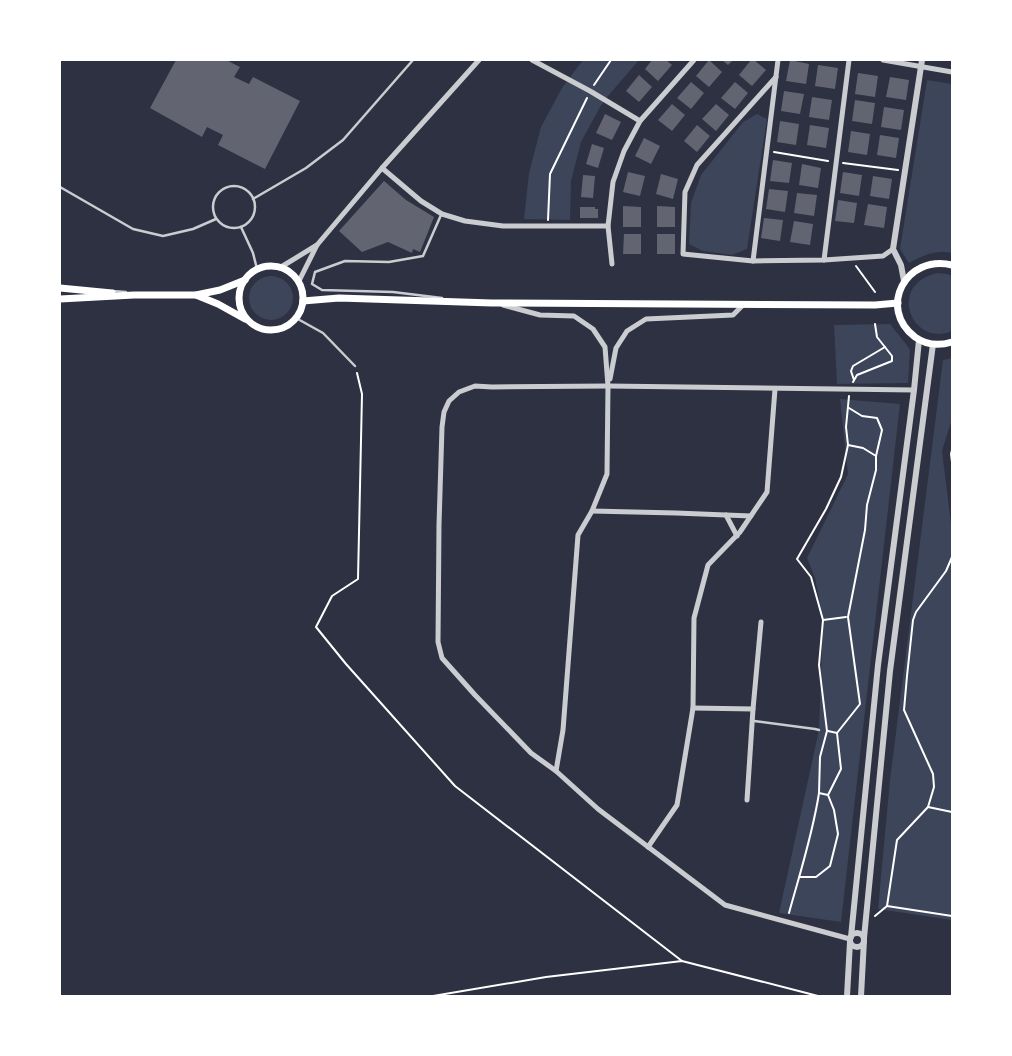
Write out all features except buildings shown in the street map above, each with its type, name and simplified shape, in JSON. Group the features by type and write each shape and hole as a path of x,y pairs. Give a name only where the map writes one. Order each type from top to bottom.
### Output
{"main road":[{"path":"952,265 938,262 925,265 913,272 904,282 898,303 899,314 903,324 919,340 933,344 952,342"},
{"path":"60,300 196,295 220,290 245,280 257,269 273,266 291,273 298,281 303,301 301,310 296,318 288,325 268,330 257,327 234,312 196,295"},
{"path":"245,280 240,290 239,301 242,312 248,321"},
{"path":"60,288 134,296"},
{"path":"303,301 339,298 492,303 743,305 875,305 898,303"}],"street":[{"path":"298,281 317,245 382,168 479,60"},
{"path":"532,60 590,91 640,121"},
{"path":"612,264 608,226 613,182 624,151 640,121 694,60"},
{"path":"752,261 778,60"},
{"path":"824,260 850,60"},
{"path":"883,60 922,63 952,72"},
{"path":"904,282 901,265 894,249 922,63"},
{"path":"776,77 697,165 685,192 683,254 752,261 824,260 883,256 894,249"},
{"path":"382,168 421,201 442,214 465,221 503,226 608,226"},
{"path":"281,268 317,245"},
{"path":"492,303 540,315 574,316 593,329 605,347 608,386 607,474 592,511 578,535 563,730 556,771"},
{"path":"608,386 616,348 626,331 646,319 733,314 743,305"},
{"path":"847,996 850,939 878,664 919,340"},
{"path":"861,996 864,939 890,670 933,344"},
{"path":"850,939 725,906 598,808 556,771 531,753 475,696 442,658 438,642 442,427 444,412 449,401 459,392 475,386 914,390"},
{"path":"648,847 677,805 693,708 694,618 708,566 737,536 767,492 775,389"},
{"path":"592,511 751,516"},
{"path":"726,515 737,536"},
{"path":"747,800 761,622"},
{"path":"693,708 753,709"},
{"path":"856,933 861,934 864,939 863,944 859,947 852,946 850,939 856,933"}],"lane":[{"path":"253,199 306,168 343,140 413,60"},
{"path":"237,186 249,193 253,199 255,206 252,218 242,227 228,228 216,219 213,208 214,201 217,194 223,189 237,186"},
{"path":"60,187 132,229 163,236 193,228 216,219"},
{"path":"442,214 423,256 389,262 345,261 315,272 312,284 322,290 393,292 470,302"},
{"path":"242,227 253,253 257,269"},
{"path":"60,288 158,295"},
{"path":"296,318 323,333 355,366"},
{"path":"752,721 819,730"}],"path":[{"path":"548,227 550,174 590,91 611,60"},
{"path":"851,258 875,292"},
{"path":"788,918 815,818 819,793 820,757 827,731 819,665 823,620 812,578 796,559 826,508 841,477 848,445 846,427 849,389 857,375 892,361 892,356 877,337 875,324"},
{"path":"854,380 851,371 853,366 885,346"},
{"path":"355,366 362,394 358,578 332,596 316,627 346,664 455,786 682,961"},
{"path":"799,877 816,877 830,866 838,834 834,810 828,795 841,770 836,733 860,704 848,617 865,530 866,505 876,470 876,456 882,430 877,418 862,416 848,408"},
{"path":"848,445 863,448 876,456"},
{"path":"952,450 952,462"},
{"path":"874,917 887,906 897,840 928,807 934,787 934,774 904,710 906,676 916,612 946,571 952,557"},
{"path":"823,620 848,617"},
{"path":"827,731 836,733"},
{"path":"819,793 828,795"},
{"path":"928,807 952,812"},
{"path":"887,906 952,916"},
{"path":"433,996 546,977 682,961 818,996"}],"shaded area":[{"path":"583,60 639,60 600,107 581,142 571,181 570,220 524,219 529,173 541,127 562,88"},
{"path":"927,80 952,84 952,253 940,252 930,254 909,263 900,249"},
{"path":"757,114 767,119 747,249 732,255 703,251 689,244 691,203 701,175 743,122"},
{"path":"937,273 952,276 952,331 938,334 926,331 916,323 910,313 909,301 912,290 921,280"},
{"path":"271,276 283,280 289,286 293,298 289,310 283,316 271,320 259,316 253,310 249,298 253,286 259,280"},
{"path":"890,324 910,350 908,383 837,384 834,325"},
{"path":"952,358 952,419 942,451 952,532 952,920 878,909 890,780 943,360"},
{"path":"840,399 900,404 841,922 779,913 819,730 823,620 815,578 807,558 848,474"}]}
